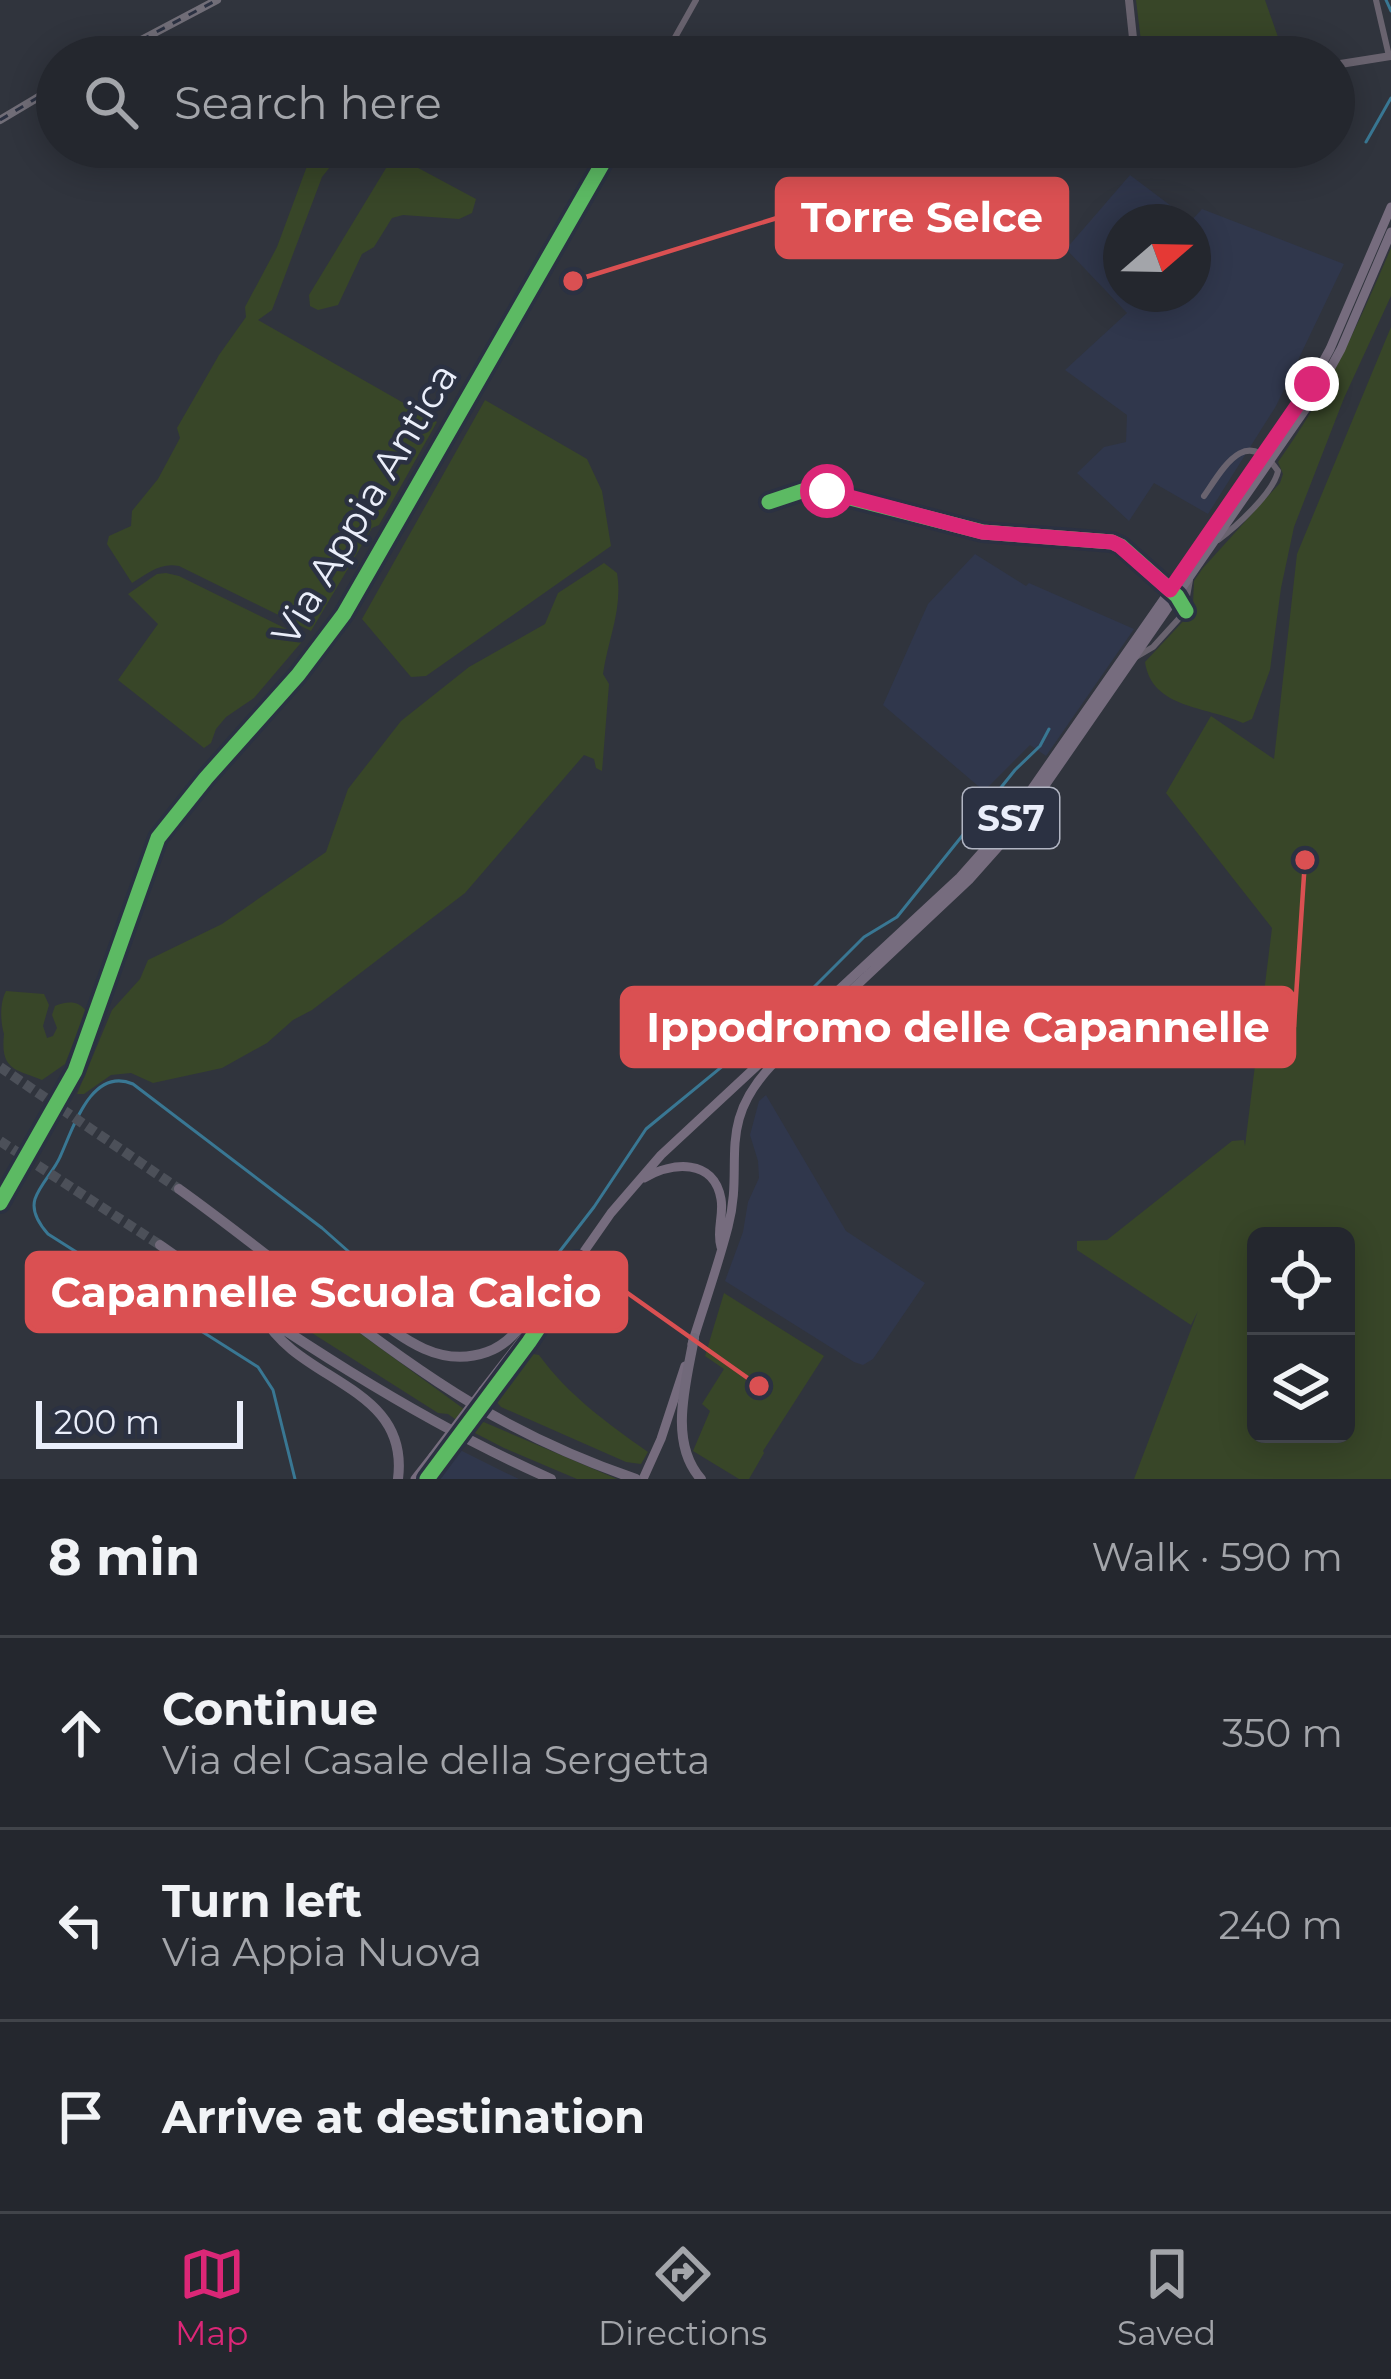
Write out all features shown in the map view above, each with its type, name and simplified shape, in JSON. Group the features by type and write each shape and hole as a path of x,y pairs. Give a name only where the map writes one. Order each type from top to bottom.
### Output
{"highway":[{"path":"179,1189 413,1365 474,1405 551,1445 639,1479"},
{"path":"160,1245 449,1429 551,1479"},
{"path":"284,1268 323,1281 421,1347 453,1357 479,1355 501,1346 552,1288 561,1284"},
{"path":"262,1313 282,1343 347,1386 384,1418 397,1444 398,1479"},
{"path":"694,1338 682,1430 686,1457 701,1479"}],"main road":[{"name":"SS7","path":"722,1246 730,1222 736,1130 756,1083 994,855 1136,657 1174,593 1191,577 1267,459 1323,365 1391,207"},
{"name":"SS7","path":"415,1479 485,1392 634,1185 1008,824 1318,392 1391,232"},
{"path":"634,1185 672,1166 703,1172 721,1198 718,1238 722,1246 662,1439 639,1479"}],"street":[{"path":"676,36 696,0"},
{"path":"1129,0 1133,36"},
{"path":"1355,62 1390,56 1376,0"},
{"name":"Via Appia Antica","path":"0,1203 75,1071 158,838 344,614 600,168"},
{"path":"1204,496 1234,455 1250,450 1267,459"},
{"path":"770,502 811,488 982,532 1112,542 1174,593 1186,610"},
{"path":"1136,657 1153,646 1186,610 1191,577"},
{"path":"485,1392 529,1342 577,1260"},
{"path":"427,1479 435,1459"}],"shaded area":[{"path":"1130,175 1168,204 1105,204"},
{"path":"1103,206 1103,288 1066,249"},
{"path":"1211,212 1344,264 1276,406 1208,514 1154,483 1129,521 1077,473 1104,447 1126,442 1127,415 1065,370 1127,313 1211,312"},
{"path":"975,554 1026,586 1029,583 1134,629 1046,756 1030,745 984,791 883,705 928,604"},
{"path":"766,1095 846,1231 925,1283 873,1359 863,1365 725,1281 759,1178 750,1135 759,1101"},
{"path":"458,1449 504,1472 519,1479 435,1479"}],"green space":[{"path":"1136,0 1265,0 1278,36 1140,36"},
{"path":"306,168 329,168 272,310 258,320 437,422 311,631 179,566 160,567 132,583 107,544 109,536 131,526 132,511 158,479 180,438 177,428 246,317 245,307 277,247"},
{"path":"386,168 418,168 476,199 472,213 459,219 392,218 374,247 362,254 338,305 318,310 310,306 309,295"},
{"path":"1391,248 1391,296 1344,398 1294,527 1270,670 1252,719 1243,723 1183,704 1158,689 1145,662 1189,615 1194,581 1203,568 1280,483 1283,474 1278,462 1340,358"},
{"path":"1391,327 1391,1479 1134,1479 1198,1311 1191,1325 1077,1250 1077,1241 1107,1240 1232,1141 1244,1140 1245,1146 1272,928 1166,793 1211,716 1274,759 1297,554"},
{"path":"485,400 587,459 602,491 611,546 426,676 411,677 362,619"},
{"path":"604,563 617,573 618,586 603,674 609,684 602,771 594,759 584,755 465,893 267,1043 222,1068 153,1083 131,1073 111,1075 77,1094 112,1010 140,979 148,960 222,924 326,852 348,789 401,721 469,667 545,624 558,593"},
{"path":"166,573 305,638 254,698 226,717 204,748 118,680 158,624 128,594"},
{"path":"6,991 44,994 49,1005 43,1026 47,1038 57,1028 52,1015 55,1006 72,1002 86,1011 65,1064 42,1080 7,1062 1,1012"},
{"path":"262,1262 479,1420 617,1479 577,1479 438,1413 244,1290 240,1283 258,1286 263,1278 254,1272 252,1263"},
{"path":"724,1293 824,1356 749,1479 739,1479 693,1451 710,1411 702,1404 724,1369 705,1356"},
{"path":"527,1353 539,1355 575,1396 648,1452 641,1464 626,1462 501,1407 492,1397 497,1386"}],"waterway":[{"path":"1386,0 1391,11"},
{"path":"1366,142 1391,98"},
{"path":"295,1479 273,1390 258,1367 48,1234 37,1218 37,1193 95,1092 118,1081 133,1084 386,1281 434,1285 489,1280 538,1268 553,1260 646,1129 791,1010 864,937 897,917 1015,770 1040,746 1049,729"}],"tunnel":[{"path":"0,1067 179,1189"},
{"path":"0,1141 160,1245"}],"railway":[{"path":"149,36 217,0"},
{"path":"0,120 36,99"}],"cycle path":[{"path":"0,1203 75,1071 158,838 344,614 600,168"},
{"path":"769,502 811,488 983,532 1112,542 1177,596 1186,611"},
{"path":"427,1479 529,1342 577,1260"}],"place":[{"name":"Torre Selce","path":"573,281"},
{"name":"Ippodromo delle Capannelle","path":"1305,860"},
{"name":"Capannelle Scuola Calcio","path":"759,1386"}],"route":[{"path":"827,491 982,532 1112,542 1170,590 1312,384"}]}
